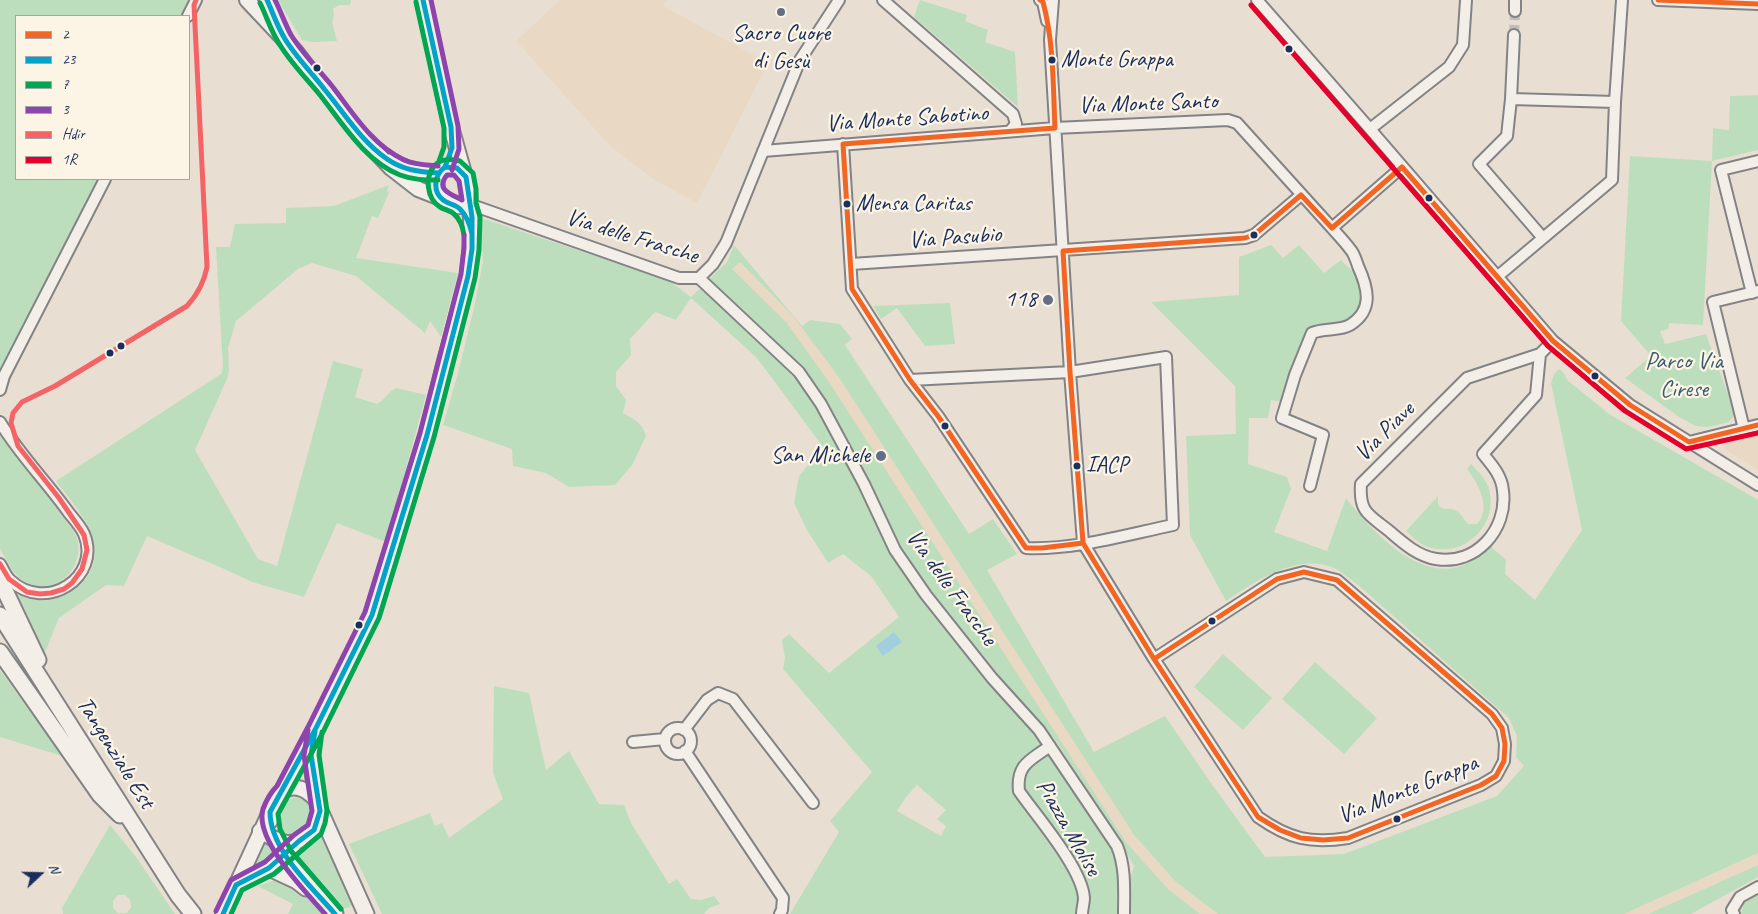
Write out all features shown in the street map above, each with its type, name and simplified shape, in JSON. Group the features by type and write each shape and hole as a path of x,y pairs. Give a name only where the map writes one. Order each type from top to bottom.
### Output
{"main road":[{"path":"223,914 260,831 315,730 372,615 427,435 468,276 472,234 472,217 463,205 418,188 400,176 358,133 288,44 247,0"},
{"path":"267,0 288,44"},
{"path":"423,0 451,126 469,191 463,205"},
{"path":"441,198 436,184 452,148 451,126"},
{"path":"375,149 408,170 426,174 457,168 466,177"},
{"path":"0,580 36,654 43,681"},
{"name":"Tangenziale Est","path":"0,615 178,895 193,914"},
{"path":"0,652 100,794 143,840"},
{"path":"236,885 269,868 314,830 318,821 319,807 311,755 315,730"},
{"path":"282,790 290,788 306,790 319,807 366,914"},
{"path":"270,812 271,827 285,855 336,914"},
{"path":"260,831 287,843 299,841"},
{"path":"269,868 297,881 323,901"}],"street":[{"path":"188,15 196,0"},
{"path":"699,278 713,264 726,243 800,60 839,0"},
{"path":"883,0 1013,114 1016,124 1010,131"},
{"path":"1040,0 1044,2 1050,40"},
{"name":"Via Monte Grappa","path":"1053,0 1050,40 1062,251 1083,543 1154,659 1258,817 1274,828 1290,836 1310,841 1331,841 1348,838 1481,785 1496,776 1504,761 1505,744 1502,728 1492,714 1337,580 1304,572 1276,580 1154,659"},
{"path":"1257,0 1498,276 1553,342 1630,405 1758,485"},
{"path":"1370,129 1449,67 1463,45 1466,0"},
{"path":"1515,12 1516,0"},
{"path":"1498,276 1612,180 1622,0"},
{"path":"1658,0 1758,4"},
{"path":"1514,36 1507,136 1479,164 1543,238"},
{"path":"1511,99 1615,102"},
{"name":"Via Monte Santo","path":"1055,128 1228,120 1236,123 1351,250 1367,291 1364,311 1358,320 1348,326 1318,330 1312,333 1295,375 1282,418 1323,435 1310,486"},
{"name":"Via Monte Sabotino","path":"763,150 1055,128"},
{"path":"843,144 852,289 910,380 943,425 1026,548 1083,543 1173,525 1166,357 1070,372 910,380"},
{"path":"1744,429 1713,302 1755,292 1721,170 1758,161"},
{"path":"1332,228 1402,168"},
{"path":"0,390 4,376 104,180"},
{"name":"Via Pasubio","path":"851,264 1245,238 1254,235 1301,195"},
{"name":"Via delle Frasche","path":"463,205 679,278 699,278 799,372 821,404 864,484 895,550 926,595 992,678 1039,730 1117,846 1124,872 1124,914"},
{"name":"Via Piave","path":"1540,354 1536,395 1483,454 1496,469 1504,489 1504,510 1497,529 1485,545 1462,558 1438,560 1419,554 1365,511 1360,498 1362,484 1467,378 1540,354 1553,342"},
{"path":"0,422 59,498 84,534 87,550 86,560 82,569 72,583 64,589 52,593 27,592 9,579 0,564"},
{"path":"1689,442 1758,425"},
{"path":"684,730 706,700 718,694 733,699 813,804"},
{"path":"680,728 684,730 691,740 685,751 677,754 669,751 665,743 666,735 672,729 680,728"},
{"path":"633,742 665,739"},
{"name":"Piazza Molise","path":"1050,746 1028,762 1019,772 1019,791 1066,856 1078,877 1084,898 1082,914"},
{"path":"685,751 782,898 780,914"},
{"path":"1734,914 1732,910 1740,897 1758,887"}],"shaded area":[{"path":"560,0 666,0 663,6 768,63 697,203 655,180 610,146 516,41"},
{"path":"740,262 793,316 838,376 1134,835 1175,881 1218,914 1200,914 1168,889 1126,842 1033,700 732,269"},
{"path":"1758,433 1758,470 1728,451 1725,447 1726,443 1731,440"},
{"path":"1758,853 1758,865 1648,914 1624,914"}],"green space":[{"path":"0,0 190,0 182,15 15,15 15,180 98,180 0,371"},
{"path":"278,0 351,0 350,5 339,5 333,9 334,16 332,22 337,41 312,42 302,40"},
{"path":"920,0 967,15 965,21 988,30 985,42 1015,52 1018,107 914,17"},
{"path":"1758,95 1758,150 1712,161 1713,128 1729,130 1730,96"},
{"name":"Parco Via Cirese","path":"1630,156 1712,161 1703,325 1669,323 1668,329 1660,331 1665,344 1706,334 1735,414 1729,422 1708,427 1696,426 1679,417 1625,378 1651,356 1621,321"},
{"path":"389,185 387,191 389,193 378,218 372,216 356,258 458,273 441,337 430,321 425,333 356,276 312,263 298,269 236,321 228,348 229,370 227,379 195,450 258,559 277,566 333,361 363,369 355,397 377,404 396,388 426,395 386,542 337,523 304,597 252,582 147,536 124,586 106,585 59,618 44,655 34,631 10,588 26,598 52,599 64,596 85,580 91,570 94,557 92,535 78,511 56,481 221,374 223,367 216,247 230,247 235,224 286,223 286,208 334,206"},
{"path":"481,218 668,280 691,297 727,262 734,245 802,326 810,320 840,324 852,339 845,345 969,534 993,519 1017,554 987,570 1094,752 1165,716 1265,857 1344,854 1497,796 1524,766 1516,757 1517,736 1509,718 1357,584 1338,570 1324,565 1309,564 1279,570 1226,601 1190,535 1186,436 1236,434 1235,386 1151,302 1239,295 1239,257 1271,245 1283,258 1299,245 1324,273 1341,260 1356,275 1360,284 1361,297 1357,310 1341,323 1330,326 1310,327 1283,402 1271,400 1268,418 1249,418 1248,464 1287,477 1291,489 1274,532 1327,551 1346,498 1380,536 1410,558 1426,566 1442,569 1458,567 1476,559 1491,547 1506,560 1505,574 1535,600 1582,530 1551,383 1554,374 1559,369 1564,373 1567,380 1609,414 1758,500 1758,853 1624,914 1218,914 1175,881 1134,835 838,376 793,316 740,262 732,269 786,322 829,382 1126,842 1168,889 1200,914 1128,914 1127,889 1134,866 1101,810 1053,737 1041,738 1112,847 1117,860 1117,914 790,914 839,832 830,821 872,772 783,669 785,658 782,640 789,634 829,673 899,617 871,576 843,554 828,563 807,530 794,503 799,476 823,447 757,358 691,298 676,320 655,312 630,339 631,355 616,372 616,386 626,400 623,413 640,424 646,436 632,465 615,485 569,487 546,473 513,466 512,449 443,425 474,308 483,261","holes":["917,785 946,810 937,819 946,826 941,836 897,811"]},
{"path":"950,303 955,344 925,346 897,308 881,319 873,306"},
{"path":"0,433 62,515 77,538 78,550 76,561 64,579 55,584 44,587 33,586 22,580 12,570 0,549"},
{"path":"1471,464 1483,477 1488,486 1491,500 1489,513 1477,535 1467,543 1455,548 1428,547 1416,540 1406,531 1438,496 1441,508 1454,509 1468,524 1477,524 1483,511 1483,503 1479,488 1467,469"},
{"path":"1223,654 1272,698 1243,730 1194,687"},
{"path":"1315,662 1377,718 1344,754 1282,699"},
{"path":"0,670 62,756 0,737"},
{"path":"494,686 529,693 546,770 569,751 599,804 624,805 631,823 669,884 677,879 691,899 701,900 714,896 720,904 709,908 704,914 382,914 349,844 430,813 435,826 442,823 449,838 503,799 493,773"},
{"path":"297,797 307,801 310,811 309,817 305,826 297,834 290,836 283,833 277,818 279,809 285,802"},
{"path":"110,825 136,857 175,914 63,914 62,908","holes":["118,895 125,895 130,900 131,908 126,913 118,913 113,908 113,901"]},
{"path":"322,825 354,904 348,908 336,908 295,857 297,850"},
{"path":"267,842 272,844 277,852 271,861 250,870 261,844"},
{"path":"1758,865 1758,877 1691,914 1648,914"},
{"path":"272,881 288,884 302,892 325,914 288,914 293,904 258,886"},
{"path":"1758,894 1758,914 1741,914 1744,903"}],"water":[{"path":"894,632 902,642 883,656 876,646"}],"tunnel":[{"path":"1514,35 1515,11"}],"transit line":[{"name":"Hdir","path":"0,564 9,579 27,592 51,593 64,589 72,583 82,569 87,550 84,535 59,498 18,446 11,423 13,413 22,402 55,386 187,306 197,293 204,278 207,267 194,5 196,0"},
{"name":"23","path":"267,0 289,46 369,144 399,166 418,171 438,173"},
{"name":"3","path":"275,0 296,42 364,128 382,146 404,160 417,164 438,166"},
{"name":"23","path":"423,0 451,127 452,148 445,167"},
{"name":"3","path":"431,0 458,126 459,149 452,170"},
{"name":"2","path":"1040,0 1043,2 1047,17 1051,49 1055,128 843,144 852,289 910,380 938,416 1026,548 1083,543"},
{"name":"2","path":"1658,0 1758,4"},
{"name":"7","path":"416,2 444,128 444,147 438,164"},
{"name":"7","path":"260,3 274,35 284,52 365,151 387,169 400,175 414,179 438,180"},
{"name":"1R","path":"1251,5 1548,346 1625,411 1686,449 1758,433"},
{"name":"7","path":"341,909 291,851 280,829 278,814 322,734 379,618 434,437 475,278 479,250 480,217 476,203 473,173 460,161 444,160 435,165 432,170 429,176 428,187 432,199 440,207 456,216 461,224 464,235"},
{"name":"23","path":"445,167 457,168 466,177 472,217 472,234 468,220 462,211 458,207 444,201 437,191 437,178 445,167"},
{"name":"2","path":"1154,659 1083,543 1063,251 1245,238 1254,235 1301,195 1332,228 1402,167 1553,341 1630,405 1689,442 1758,425"},
{"name":"3","path":"447,175 454,175 459,181 462,200 444,188 443,184 447,175"},
{"name":"23","path":"335,914 304,880 285,854 277,840 270,812 315,730 372,615 427,435 468,276 472,234"},
{"name":"3","path":"325,914 295,879 274,850 262,822 263,809 308,727 365,612 420,433 461,274 464,235"},
{"name":"2","path":"1304,572 1337,580 1492,714 1502,728 1505,744 1504,761 1496,776 1481,785 1348,838 1323,840 1301,838 1280,830 1258,817 1154,659 1277,579 1304,572"},
{"name":"3","path":"216,911 231,880 265,862 294,835 308,825 312,811 304,755 308,730"},
{"name":"23","path":"223,914 236,885 269,868 314,830 320,811 311,755 315,731"},
{"name":"7","path":"231,914 242,890 274,874 321,834 327,811 319,755 322,732"}],"place":[{"name":"Sacro Cuore di Gesù","path":"781,12"},
{"name":"Monte Grappa","path":"1052,60"},
{"name":"Mensa Caritas","path":"847,204"},
{"name":"118","path":"1048,300"},
{"name":"San Michele","path":"881,456"},
{"name":"IACP","path":"1077,466"}]}
